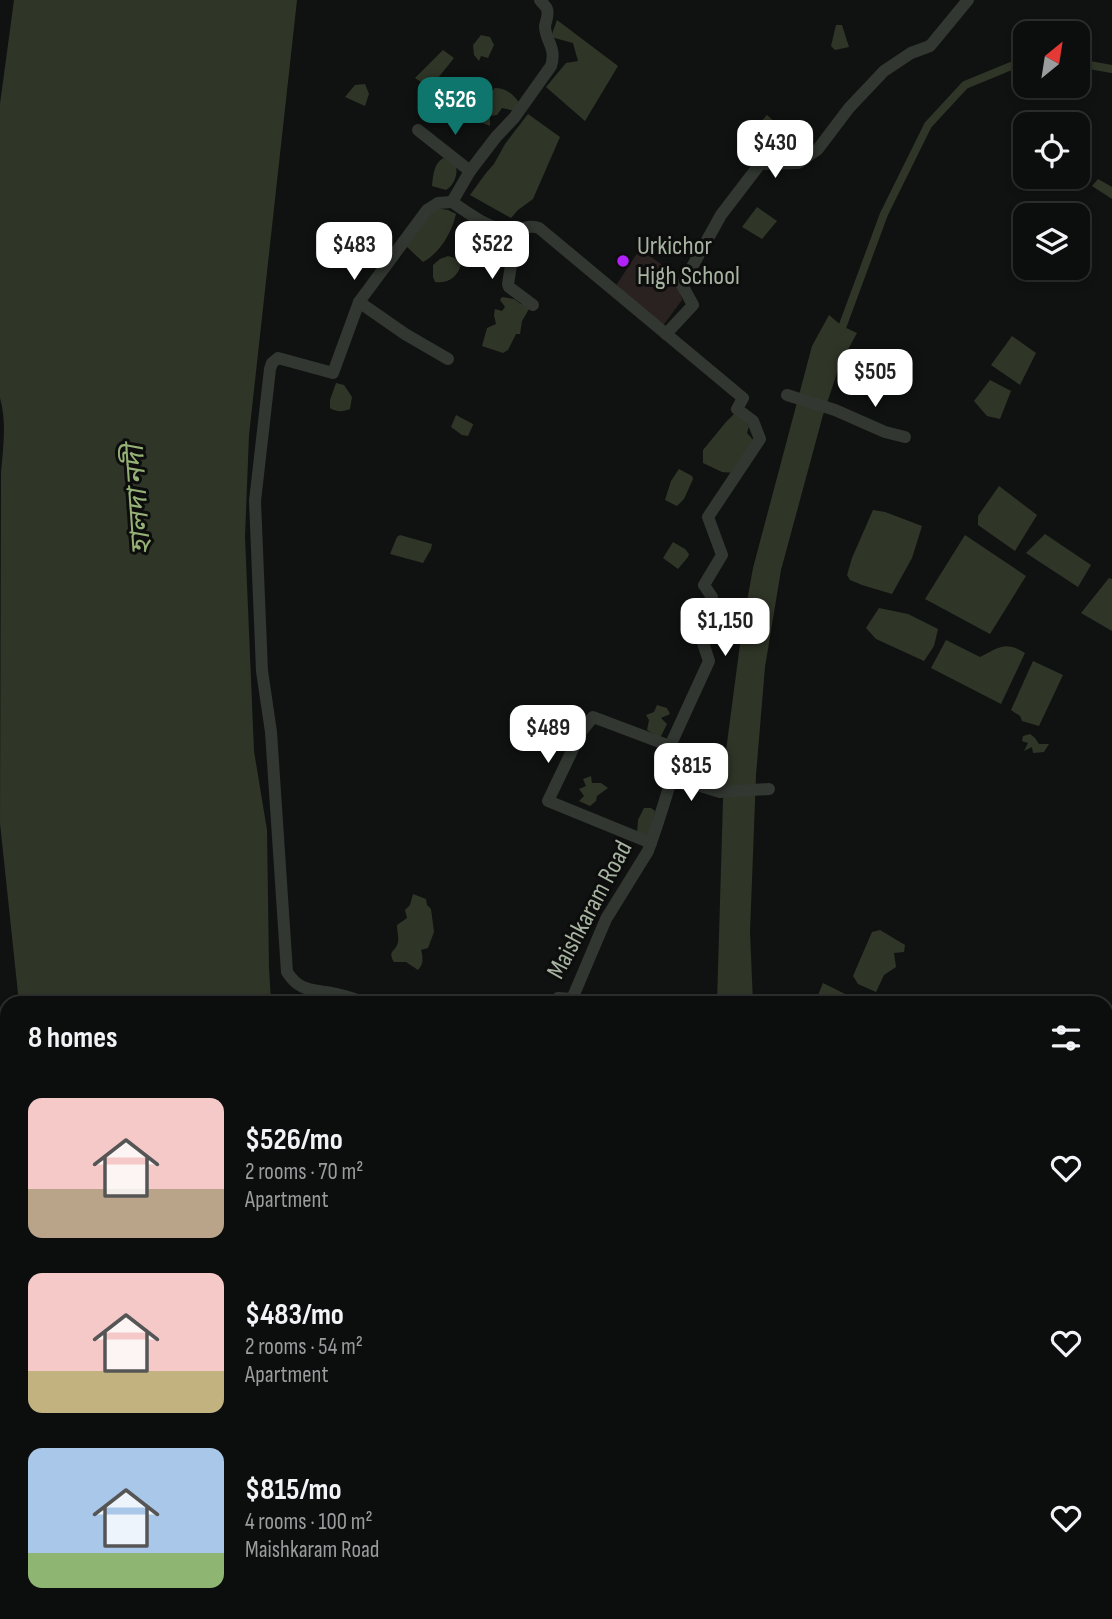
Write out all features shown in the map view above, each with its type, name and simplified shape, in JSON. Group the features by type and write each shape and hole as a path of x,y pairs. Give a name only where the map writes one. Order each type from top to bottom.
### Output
{"street":[{"path":"452,202 470,171 514,118 551,66 553,54 545,31 547,7 540,0"},
{"path":"341,996 300,986 287,972 271,732 262,671 255,501 272,363 278,358 332,373 359,302 427,210 438,203 452,202 487,224 505,230 533,225 539,228 666,334 693,304 682,285 721,215 760,164 798,163 818,149 849,108 884,71 911,53 930,46 968,0"},
{"path":"418,130 470,171"},
{"path":"513,230 513,253 508,284 533,305"},
{"path":"359,302 405,334 448,359"},
{"name":"Maishkaram Road","path":"577,996 606,919 648,851 677,760 670,746 709,661 698,625 712,597 704,585 722,555 708,517 760,439 753,421 737,409 743,398 666,334"},
{"path":"787,395 905,437"},
{"path":"651,843 548,800 581,732 593,717 670,746"},
{"path":"672,779 691,787 694,784 720,792 764,790"}],"shaded area":[{"path":"640,249 675,274 682,300 662,327 615,287"}],"water":[{"name":"হালদা নদী","path":"14,0 297,0 249,435 245,537 254,751 267,830 271,996 18,996 0,823 1,473 4,426 0,398 0,104"},
{"path":"557,20 618,66 585,121 546,87 566,63 578,61 573,43 551,37"},
{"path":"836,25 842,25 849,47 835,50 831,46"},
{"path":"481,35 490,37 494,45 488,58 481,56 479,61 474,55 473,45"},
{"path":"443,50 454,58 430,88 415,78"},
{"path":"365,84 369,94 365,106 345,97 355,85"},
{"path":"495,88 506,90 515,97 519,103 515,111 502,108 497,115 490,116 490,126 470,118 470,111 475,111"},
{"path":"528,114 560,137 533,199 511,218 470,195"},
{"path":"767,115 780,127 772,140 754,129"},
{"path":"444,158 456,166 456,176 446,190 432,186 436,166"},
{"path":"1098,179 1112,187 1112,199 1092,186"},
{"path":"757,207 777,221 762,239 742,227"},
{"path":"436,208 456,214 444,241 435,253 423,262 405,245"},
{"path":"448,256 458,259 460,269 448,281 435,282 433,265"},
{"path":"502,297 528,305 529,309 522,321 520,334 516,334 508,350 503,353 482,346 487,328 496,324 495,309 502,311 505,307 500,300"},
{"path":"829,315 842,326 857,333 840,364 823,415 781,570 765,667 756,775 750,932 753,996 717,996 724,766 742,629 753,568 812,346"},
{"path":"1012,336 1036,353 1020,385 991,365"},
{"path":"990,380 1011,391 1000,419 987,416 974,401"},
{"path":"336,383 344,385 352,397 350,409 340,411 330,408"},
{"path":"736,412 749,426 747,433 755,442 735,473 722,472 703,463 703,450"},
{"path":"456,415 473,424 468,436 451,427"},
{"path":"679,469 693,479 684,499 677,506 665,500 671,481"},
{"path":"999,486 1037,515 1015,551 978,525 978,516"},
{"path":"873,510 922,526 912,558 892,594 850,580 847,575"},
{"path":"1045,534 1091,565 1078,587 1026,553"},
{"path":"400,535 432,544 423,563 390,554"},
{"path":"965,535 1026,576 990,634 925,599"},
{"path":"673,542 689,554 678,569 663,558"},
{"path":"1109,578 1112,579 1112,631 1081,613"},
{"path":"879,608 908,614 938,629 934,646 924,661 876,639 866,628"},
{"path":"946,640 980,657 1007,646 1025,653 1001,704 931,668"},
{"path":"1033,661 1063,675 1039,726 1022,721 1020,716 1011,710"},
{"path":"657,705 667,708 670,714 661,718 667,724 660,738 647,730 649,720 646,715 654,712"},
{"path":"1030,734 1039,744 1049,744 1044,752 1033,753 1032,747 1024,751 1028,743 1022,741 1023,736"},
{"path":"591,776 592,783 601,783 608,788 597,796 590,806 579,801 584,796 579,789 586,786 583,779"},
{"path":"644,808 655,811 649,836 637,834 638,820"},
{"path":"413,894 426,899 431,909 434,932 428,948 421,950 422,960 418,970 406,962 394,962 391,955 398,942 397,925 407,918 405,910 410,905"},
{"path":"880,930 905,945 904,952 894,953 896,967 884,975 876,992 858,984 853,976 872,932"},
{"path":"823,983 849,996 818,996"}],"waterway":[{"path":"840,333 884,214 928,125 965,85 1013,65"},
{"path":"1090,65 1112,69"}],"place":[{"name":"Urkichor High School","path":"623,261"}]}
